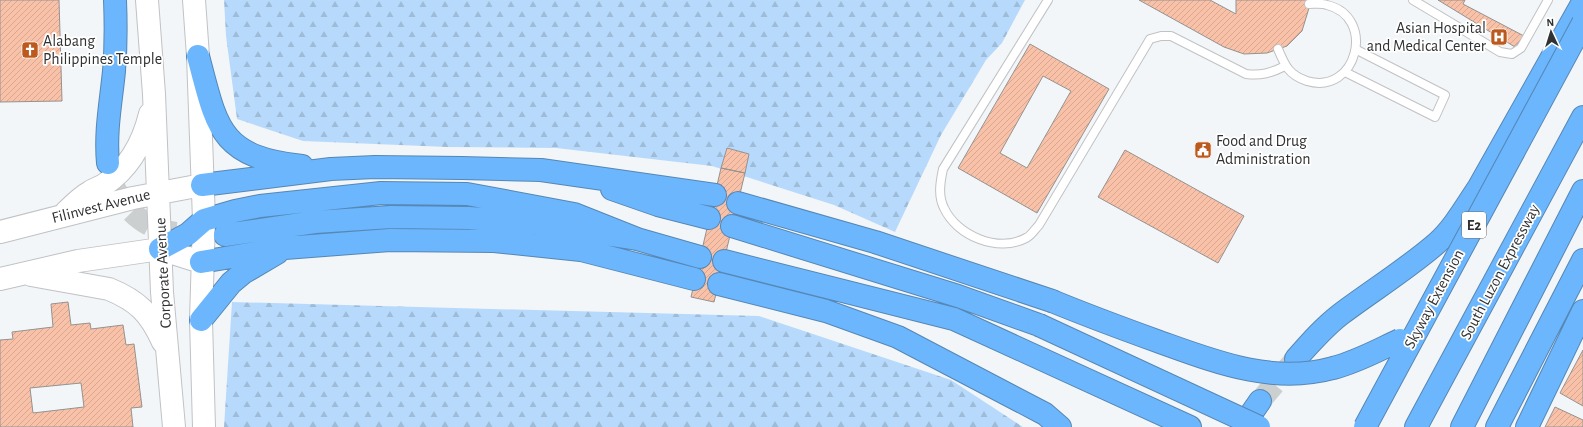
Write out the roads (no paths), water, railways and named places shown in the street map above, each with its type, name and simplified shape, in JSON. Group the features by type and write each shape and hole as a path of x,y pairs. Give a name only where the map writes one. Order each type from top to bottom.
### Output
{"highway":[{"path":"108,163 106,140 114,70 116,31 115,0"},
{"path":"1296,359 1318,334 1341,314 1388,282 1438,242 1460,215 1479,187 1583,2"},
{"name":"Skyway Extension","path":"1364,427 1583,23"},
{"path":"738,203 875,242 1052,301 1090,317 1222,364 1261,372 1298,373 1332,368 1366,356 1393,343 1415,327 1433,310 1454,277 1583,36"},
{"path":"198,56 212,108 220,126 229,140 251,155 267,160 331,168"},
{"name":"South Luzon Expressway","path":"1416,427 1582,119"},
{"path":"202,185 331,168 462,168 541,170 715,194"},
{"path":"566,173 658,205 709,218"},
{"path":"1465,424 1583,191"},
{"path":"160,249 188,234 204,220 260,206 381,193 467,194 574,214 637,239 700,257"},
{"path":"225,235 315,222 391,217 461,218 534,223 637,239"},
{"path":"732,226 958,296 1039,325 1258,427"},
{"path":"201,262 285,248 390,240 494,241 581,250 694,279"},
{"path":"201,320 231,283 243,273 285,248"},
{"path":"1497,427 1583,260"},
{"path":"724,261 954,319 1027,351 1190,427"},
{"path":"719,284 826,311 898,337 1045,414 1060,427"},
{"path":"1527,427 1583,311"},
{"path":"1242,427 1260,401"}],"main road":[{"name":"Corporate Avenue","path":"147,0 154,94 160,249 174,427"},
{"path":"194,0 198,56 204,220 201,262 204,427"},
{"path":"62,215 90,192 112,179 128,164 141,142 147,127 154,94"},
{"name":"Filinvest Avenue","path":"0,232 62,215 158,192 202,185"},
{"path":"0,279 78,261 160,249 201,262"},
{"path":"24,273 109,289 134,301 147,313 168,353"}],"lane":[{"path":"1048,0 943,169 939,188 944,208 955,225 973,236 992,243 1009,243 1027,238 1039,225 1150,39 1161,36 1171,36 1246,74 1257,76 1270,74 1285,66"},
{"path":"1412,0 1500,52 1512,54 1522,48 1548,0"},
{"path":"1278,49 1285,66 1297,78 1315,83 1329,81 1345,72 1352,63 1357,50 1357,37 1351,21 1338,9 1325,2 1309,4"},
{"path":"1345,72 1435,117 1445,95 1357,50"}],"tunnel":[{"path":"113,185 124,203 138,218 155,228 176,233"},
{"path":"1260,401 1294,361"}],"place":[{"name":"Asian Hospital and Medical Center","path":"1499,37"},
{"name":"Alabang Philippines Temple","path":"30,50"},
{"name":"Food and Drug Administration","path":"1203,150"}]}
